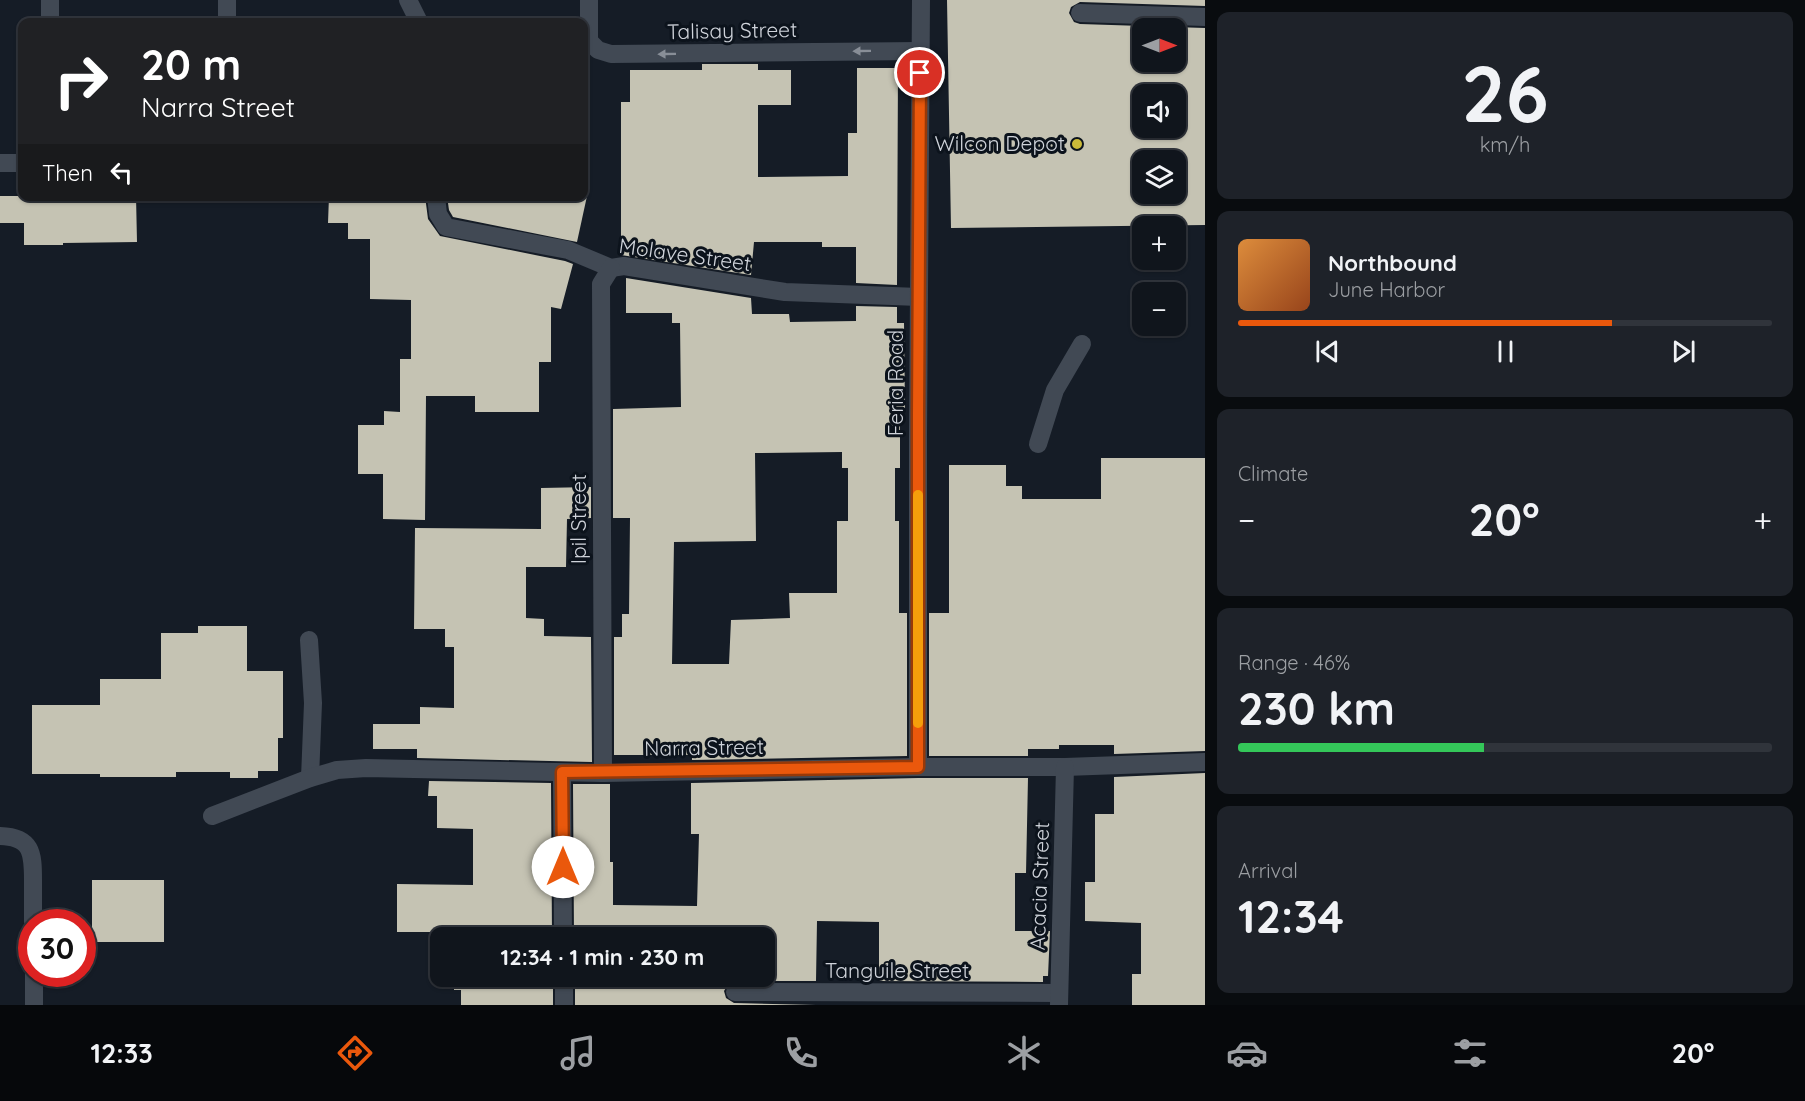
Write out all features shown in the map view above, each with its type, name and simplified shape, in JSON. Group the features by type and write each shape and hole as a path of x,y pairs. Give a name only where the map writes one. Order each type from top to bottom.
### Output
{"street":[{"path":"50,0 50,18"},
{"path":"227,0 227,18"},
{"path":"408,0 417,18"},
{"name":"Talisay Street","path":"589,0 588,41 598,50 611,54 920,51"},
{"name":"Feria Road","path":"918,767 921,0"},
{"path":"1080,13 1205,17"},
{"path":"0,163 18,163"},
{"name":"Molave Street","path":"437,201 438,214 446,227 568,250 611,268 624,266 785,292 919,297"},
{"name":"Ipil Street","path":"603,773 601,284 611,268"},
{"path":"1038,444 1055,390 1082,344"},
{"path":"309,640 313,703 310,778"},
{"name":"Narra Street","path":"212,816 310,778 337,770 366,768 603,773 918,767 1065,767 1205,762"},
{"name":"Acacia Street","path":"1059,999 1065,767"},
{"path":"562,772 563,927"},
{"path":"0,836 10,836 24,842 33,856 33,909"},
{"path":"34,987 34,1005"},
{"path":"564,987 564,1005"},
{"name":"Tanguile Street","path":"735,992 811,999 1059,999"}],"building":[{"name":"Wilcon Depot","path":"947,0 1205,0 1205,6 1080,2 1071,7 1069,13 1074,22 1080,24 1132,26 1132,72 1186,72 1186,27 1205,28 1205,225 1186,225 1186,216 1132,216 1132,226 951,228"},
{"path":"702,64 758,64 758,70 791,70 791,105 758,105 758,177 848,176 848,133 857,133 857,68 898,68 897,285 856,283 856,247 822,247 822,242 754,242 751,275 621,255 621,102 630,102 630,70 702,70"},
{"path":"0,196 18,196 18,201 136,201 137,242 24,245 24,223 0,223"},
{"path":"329,201 426,201 428,219 440,236 573,264 561,309 551,307 551,362 539,362 539,412 475,412 475,396 426,396 425,520 383,519 383,474 358,474 358,425 384,425 384,411 400,412 400,359 411,359 411,300 370,299 370,239 348,239 348,223 328,223"},
{"path":"448,201 586,201 577,242 453,217"},
{"path":"626,278 751,298 752,314 789,314 790,322 856,321 856,306 897,307 897,323 904,323 905,412 900,412 900,468 895,468 895,521 899,521 899,613 907,613 907,756 692,760 692,755 614,755 614,637 622,637 622,614 629,614 630,518 613,518 613,409 681,407 680,323 672,323 672,313 626,313","holes":["842,452 842,468 848,468 848,521 837,521 837,593 789,593 790,618 731,620 729,664 672,664 674,542 756,541 755,453"]},
{"path":"1101,458 1205,458 1205,751 1114,754 1114,745 1059,745 1059,749 1028,749 1028,756 929,756 929,613 949,613 949,465 1006,465 1006,486 1022,486 1022,499 1101,499"},
{"path":"591,487 591,518 567,519 566,567 526,567 526,618 544,619 544,636 591,637 592,762 417,758 417,749 373,749 373,724 420,724 420,707 454,708 454,647 445,647 445,629 414,629 415,528 541,529 541,488"},
{"path":"198,626 247,626 247,671 283,671 283,738 278,738 278,771 258,771 258,778 230,778 230,772 176,772 176,777 32,774 32,705 100,705 100,679 161,679 161,633 198,633"},
{"path":"1205,773 1205,1005 1132,1005 1132,974 1141,974 1141,923 1085,921 1085,882 1095,882 1095,814 1114,814 1114,777"},
{"path":"1028,778 1026,873 1015,873 1015,931 1050,931 1048,976 1043,976 1043,982 879,981 879,922 817,921 816,981 775,981 775,927 574,927 573,784 610,784 610,862 613,862 613,905 697,906 699,834 691,834 691,783"},
{"path":"429,781 551,783 552,927 430,927 430,932 397,932 397,884 473,885 473,829 437,828 437,796 428,796"},
{"path":"92,880 164,880 164,942 96,942 96,909 92,909"},
{"path":"454,987 553,987 553,1005 461,1005 461,990 454,990"},
{"path":"575,987 726,987 724,991 726,998 734,1003 816,1005 575,1005"}],"slow traffic":[{"path":"918,495 918,723"}],"place":[{"name":"Wilcon Depot","path":"1077,144"}],"route":[{"path":"563,867 562,772 918,767 920,73"}]}
